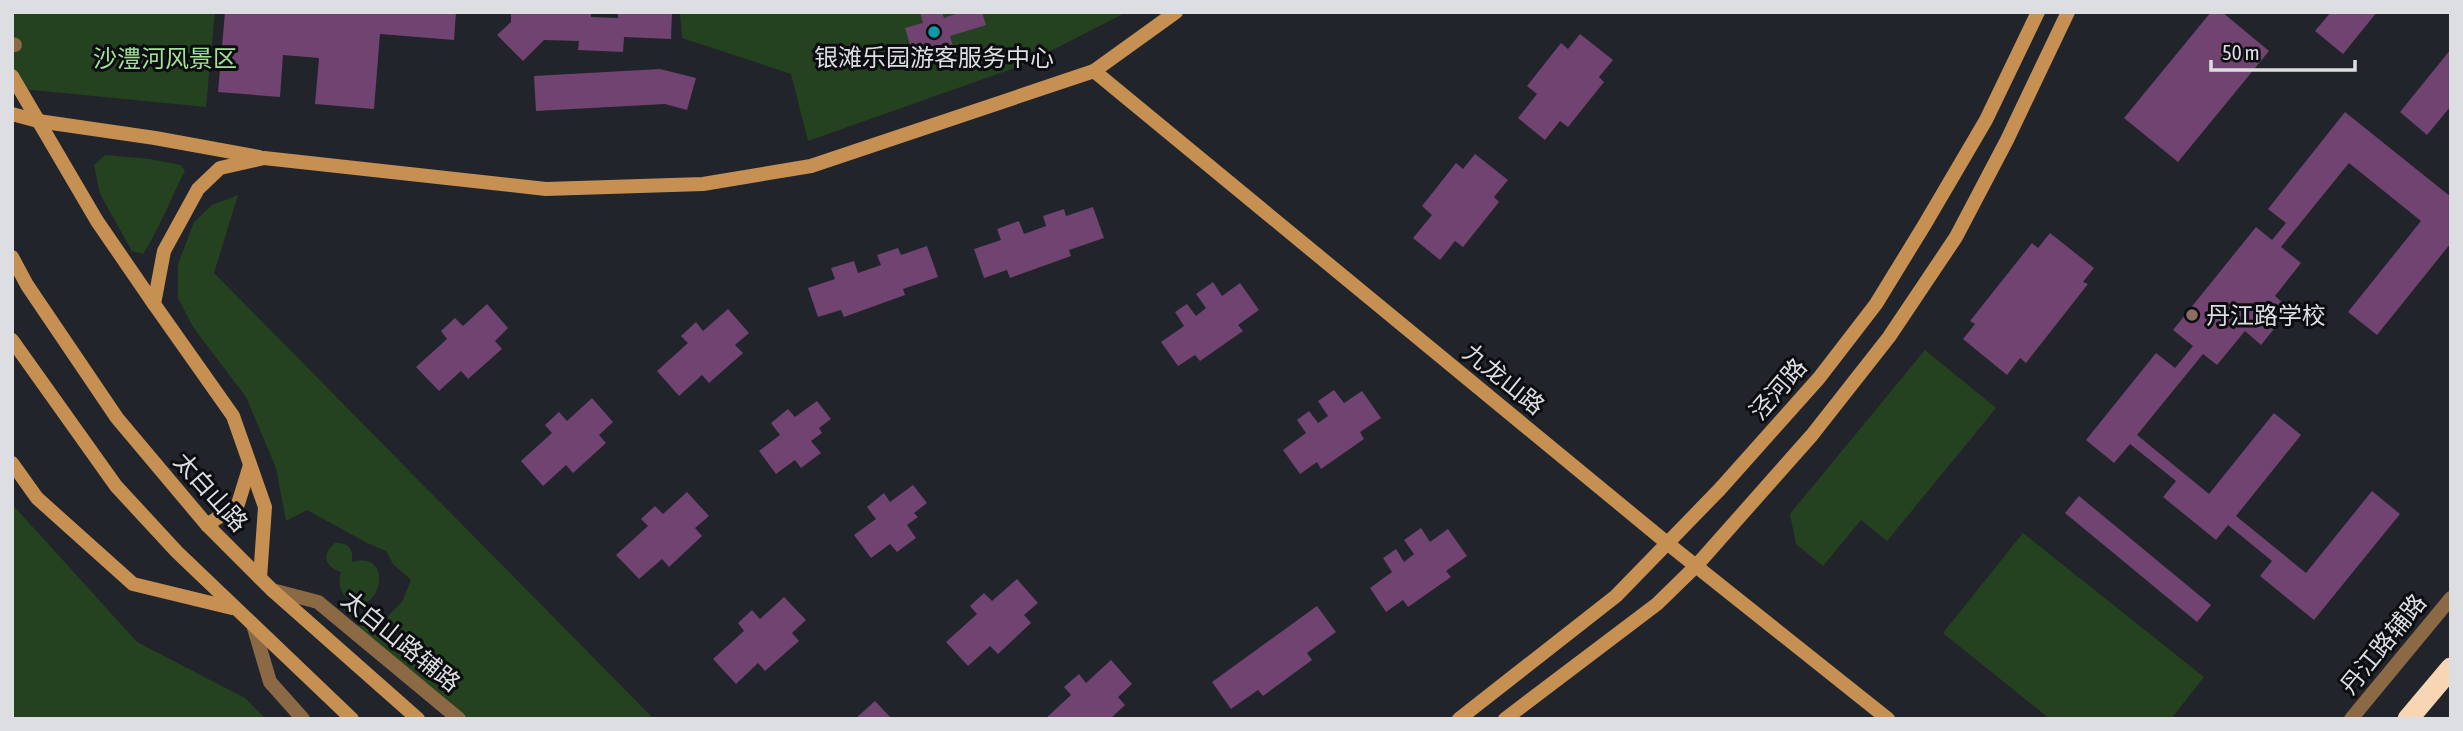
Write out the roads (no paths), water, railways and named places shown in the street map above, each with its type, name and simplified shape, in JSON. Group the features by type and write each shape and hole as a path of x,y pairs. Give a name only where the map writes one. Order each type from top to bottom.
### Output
{"highway":[{"path":"2408,719 2451,668"}],"street":[{"path":"12,114 38,121 155,138 264,158 546,189 703,184 811,166 1094,71 1176,12"},
{"name":"泾河路","path":"1459,719 1616,596 1720,489 1818,379 1876,304 1986,120 2038,12"},
{"path":"1505,719 1657,604 1696,566 1812,435 1889,337 1955,237 2007,140 2068,12"},
{"name":"九龙山路","path":"1094,71 1696,566 1888,719"},
{"path":"12,76 97,221 233,416 265,507 260,578"},
{"path":"154,304 164,251 198,189 220,168 264,158"},
{"name":"太白山路","path":"12,257 27,285 117,418 207,525 272,590 418,719"},
{"path":"12,340 116,486 177,552 352,719"},
{"path":"12,463 37,498 133,584 234,608"},
{"path":"207,525 238,504 250,464"},
{"name":"太白山路辅路","path":"272,590 318,602 459,719"},
{"name":"丹江路辅路","path":"2351,719 2451,598"},
{"path":"254,628 270,682 303,719"}],"place":[{"name":"银滩乐园游客服务中心","path":"934,32"},
{"name":"丹江路学校","path":"2192,315"}],"park label":[{"name":"沙澧河风景区","path":"165,58"}]}
